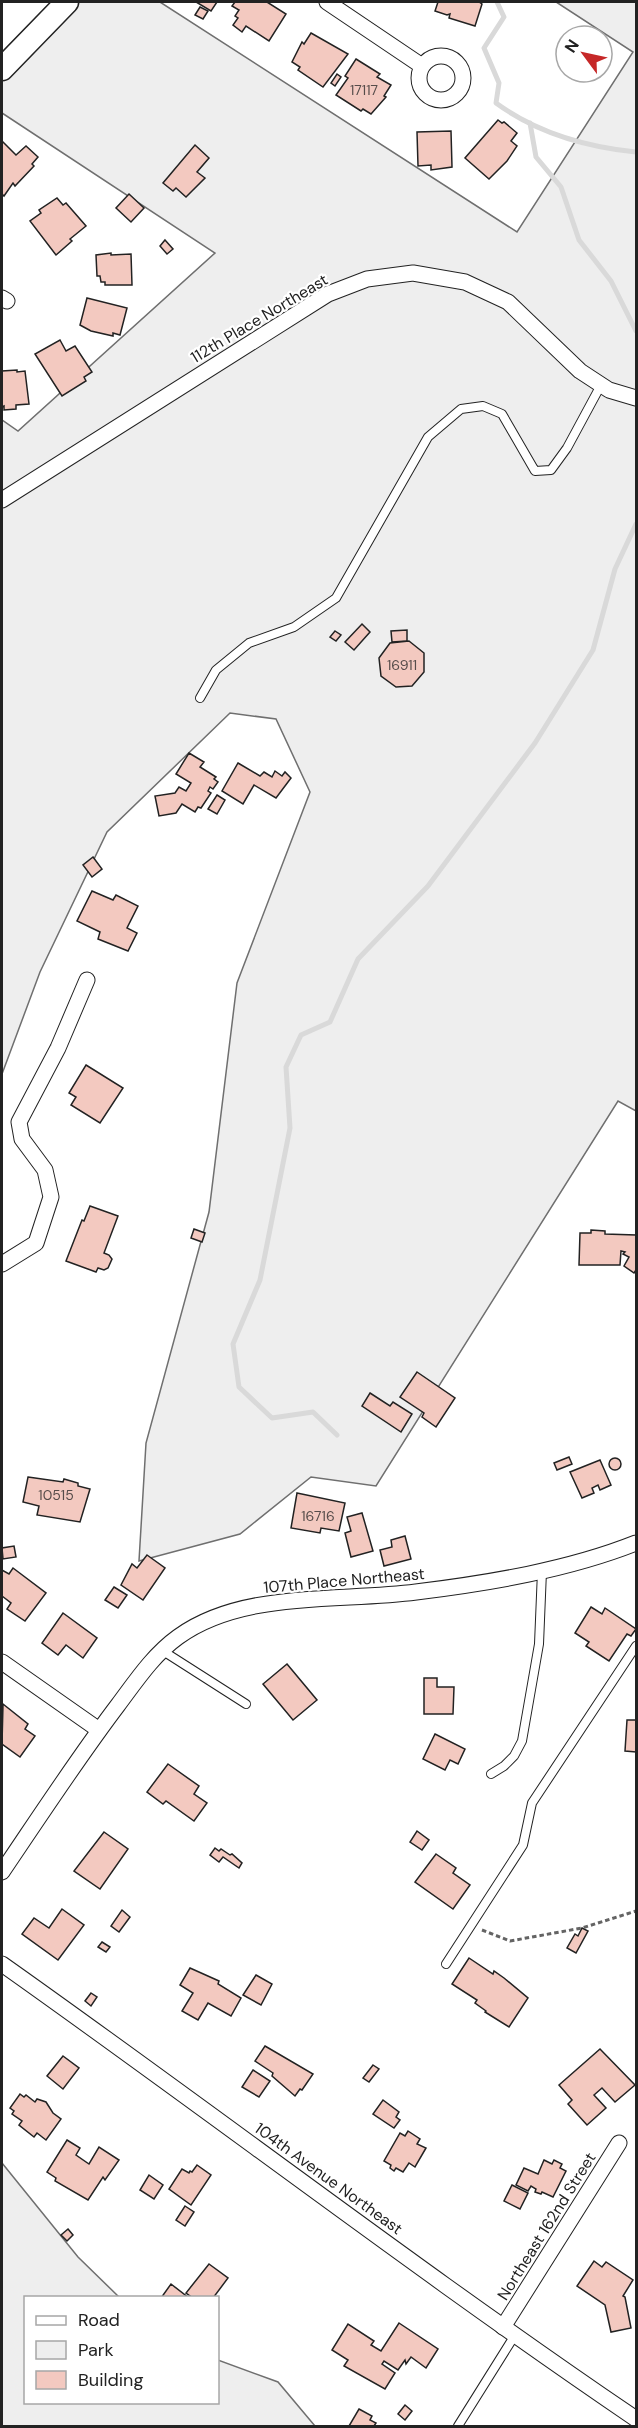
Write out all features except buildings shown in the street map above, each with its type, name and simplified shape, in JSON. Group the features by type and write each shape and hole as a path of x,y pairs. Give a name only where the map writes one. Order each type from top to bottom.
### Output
{"main road":[{"path":"2,69 67,2"}],"street":[{"path":"327,2 422,66"},
{"name":"112th Place Northeast","path":"2,500 328,294 367,279 413,273 465,282 508,302 580,371 609,390 636,398"},
{"path":"2,1264 36,1244 51,1197 45,1170 22,1139 19,1122 58,1048 87,980"},
{"name":"107th Place Northeast","path":"2,1872 99,1730 151,1662 178,1637 205,1622 249,1606 415,1592 542,1570 608,1554 636,1543"},
{"path":"2,1662 99,1730"},
{"name":"104th Avenue Northeast","path":"2,1964 509,2332 636,2419"},
{"name":"Northeast 162nd Street","path":"509,2332 619,2143"}],"lane":[{"path":"200,698 216,670 249,643 294,627 336,598 428,436 461,409 483,406 502,414 535,471 551,471 567,448 601,385"},
{"path":"491,1774 514,1756 522,1741 539,1644 542,1570"},
{"path":"446,1964 523,1845 532,1803 636,1646"},
{"path":"163,1651 246,1704"},
{"path":"458,2427 509,2332"}],"path":[{"path":"471,1926 510,1941 582,1928 636,1911"}],"green space":[{"path":"67,2 160,2 517,232 633,52 614,40 614,24 590,24 556,2 636,2 636,1111 618,1101 376,1486 311,1477 240,1534 139,1561 146,1443 209,1212 237,983 310,792 276,719 230,713 107,832 40,972 2,1074 2,420 18,431 215,253 2,113 2,73"},
{"path":"2,2163 78,2257 118,2296 24,2296 24,2404 219,2404 219,2360 278,2382 315,2426 2,2426"}],"waterway":[{"path":"497,2 504,17 484,48 499,83 496,103 528,123 563,137 636,152"},
{"path":"530,123 536,157 561,187 579,240 611,281 636,331"},
{"path":"337,1435 313,1412 272,1418 239,1387 233,1344 260,1280 290,1128 286,1067 301,1035 330,1022 358,959 428,886 535,743 593,650 615,569 636,524"}]}
